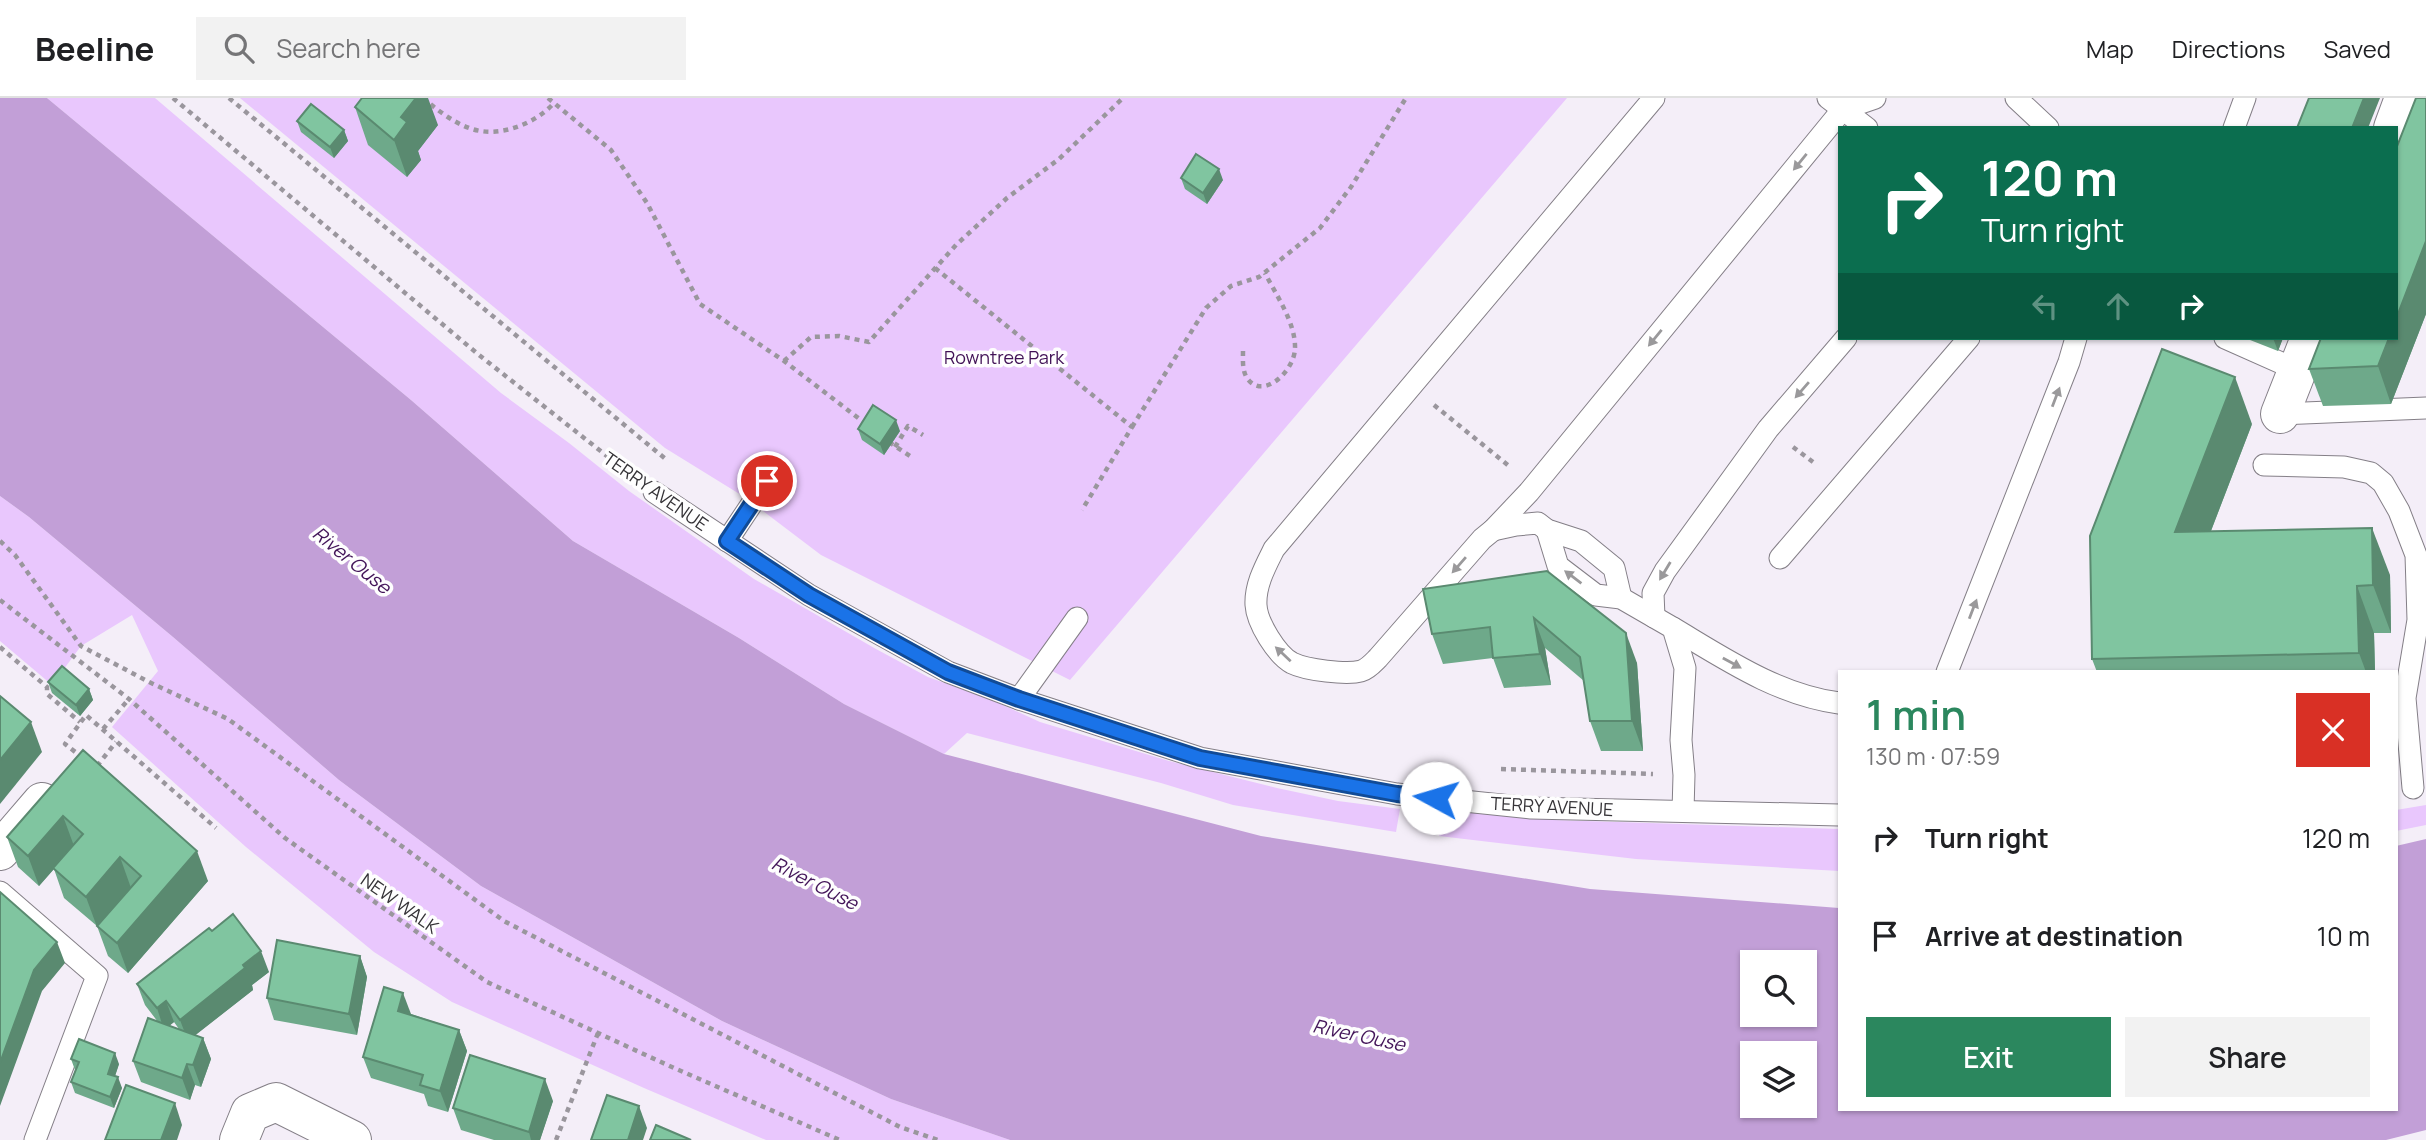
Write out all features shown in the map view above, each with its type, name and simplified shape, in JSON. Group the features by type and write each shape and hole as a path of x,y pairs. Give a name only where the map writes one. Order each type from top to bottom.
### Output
{"street":[{"path":"2394,126 2404,98"},
{"path":"2280,414 2304,354"},
{"path":"0,851 62,777"},
{"path":"239,1140 250,1112 276,1102 352,1140"}],"lane":[{"path":"1654,98 1274,549 1261,574 1256,606 1267,635 1278,650 1293,663 1345,674 1364,671 1378,658 1482,539 1535,485 1835,104 1875,98"},
{"path":"2016,98 2046,126"},
{"path":"2235,126 2245,98"},
{"path":"1835,104 1864,126"},
{"path":"1654,617 1653,593 1665,571 1768,429 1844,340"},
{"path":"1780,558 1967,340"},
{"path":"1948,670 2075,340"},
{"path":"2235,340 2304,354"},
{"path":"2280,414 2426,408"},
{"path":"2264,465 2344,467 2371,472 2383,483 2399,511 2416,555 2417,620 2405,698 2412,788"},
{"path":"727,541 767,481"},
{"name":"TERRY AVENUE","path":"654,492 809,595 948,672 1019,699 1200,758 1397,794 1531,808 1838,815"},
{"path":"1493,530 1538,523 1547,530 1581,541 1614,568 1621,598"},
{"path":"1547,530 1558,566 1596,595 1621,598 1734,665 1766,680 1800,694 1838,703"},
{"path":"1019,699 1077,618"},
{"path":"1673,628 1685,668 1681,740 1683,811"},
{"path":"0,892 97,976 35,1140"}],"path":[{"name":"TERRY AVENUE","path":"173,98 479,355 654,492"},
{"path":"229,98 673,464"},
{"path":"424,98 451,119 472,130 515,129 544,114 554,103"},
{"path":"548,98 611,150 647,203 700,304 784,361 875,431"},
{"path":"784,361 811,337 839,336 869,342 956,245 1007,198 1059,159 1123,98"},
{"path":"1082,510 1206,308 1231,286 1265,273 1320,228 1351,187 1406,98"},
{"path":"935,268 1132,427"},
{"path":"1243,351 1243,368 1255,384 1276,382 1285,375 1292,363 1295,348 1292,330 1265,273"},
{"path":"1411,387 1535,485"},
{"path":"895,447 908,426 923,435"},
{"path":"1768,429 1843,484"},
{"path":"885,439 910,456"},
{"path":"0,541 15,555 81,646 149,682 229,719 505,921 900,1127 938,1140"},
{"name":"NEW WALK","path":"0,600 130,699 285,838 487,982 840,1140"},
{"path":"0,647 47,687 47,694 80,722"},
{"path":"103,729 130,699"},
{"path":"116,742 95,768 65,744 86,715 216,828"},
{"path":"1492,769 1684,775"},
{"path":"556,1140 598,1033"}],"green space":[{"path":"47,98 155,98 501,393 629,491 754,579 876,649 928,677 992,700 1040,722 1169,761 1277,788 1338,801 1400,809 1396,832 1233,805 1161,783 967,733 944,754 844,704 739,638 573,541 411,400"},
{"name":"Rowntree Park","path":"240,98 1567,98 1070,680 821,555 746,498 665,448"},
{"path":"0,496 173,637 339,780 481,886 722,1021 891,1099 1010,1140 766,1140 452,1002 374,952 246,847 112,727 158,671 132,615 81,646 52,685 0,641"},
{"path":"2426,805 2426,825 2398,831 2398,810"},
{"path":"1440,809 1555,820 1838,829 1838,871 1636,859 1439,836"}],"water":[{"name":"River Ouse","path":"0,98 47,98 411,400 573,541 739,638 844,704 944,754 1261,836 1590,889 1838,908 1838,1111 2398,1111 2398,846 2426,839 2426,1130 2386,1140 1010,1140 891,1099 722,1021 481,886 339,780 173,637 0,496"}],"building":[{"path":"362,98 416,98 401,117 407,122 394,140 355,107"},
{"path":"2309,98 2364,98 2353,126 2298,126"},
{"path":"2416,98 2426,98 2426,241 2398,314 2398,144"},
{"path":"311,104 344,130 330,147 297,121"},
{"path":"1196,154 1219,169 1203,193 1181,178"},
{"path":"2320,340 2388,340 2378,366 2309,369"},
{"path":"2162,349 2235,377 2175,532 2372,528 2373,585 2357,586 2359,653 2092,659 2090,536"},
{"path":"873,405 896,420 880,444 858,429"},
{"path":"1547,571 1626,633 1632,721 1590,721 1580,657 1534,618 1540,654 1493,658 1490,627 1432,634 1423,589"},
{"path":"62,666 89,689 76,705 48,682"},
{"path":"0,696 31,722 0,760"},
{"path":"83,750 197,851 117,943 97,926 141,876 120,857 86,897 53,868 83,834 63,816 28,856 7,837"},
{"path":"0,892 57,942 34,970 0,1063"},
{"path":"233,914 261,951 243,965 245,968 180,1020 166,1001 157,1008 137,984 209,928 212,931"},
{"path":"277,940 360,956 349,1014 267,998"},
{"path":"384,987 403,993 398,1011 459,1030 440,1091 420,1085 423,1075 363,1057"},
{"path":"148,1018 203,1038 193,1065 187,1064 182,1078 133,1061"},
{"path":"79,1039 115,1053 108,1074 118,1077 110,1097 71,1082 79,1062 71,1059"},
{"path":"470,1055 545,1079 529,1132 453,1108"},
{"path":"126,1085 175,1103 161,1140 105,1140"},
{"path":"607,1095 639,1106 628,1140 591,1140"},
{"path":"656,1125 691,1140 650,1140"}],"route":[{"path":"767,481 727,541 809,595 948,672 1019,699 1200,758 1397,794 1436,798"}]}
